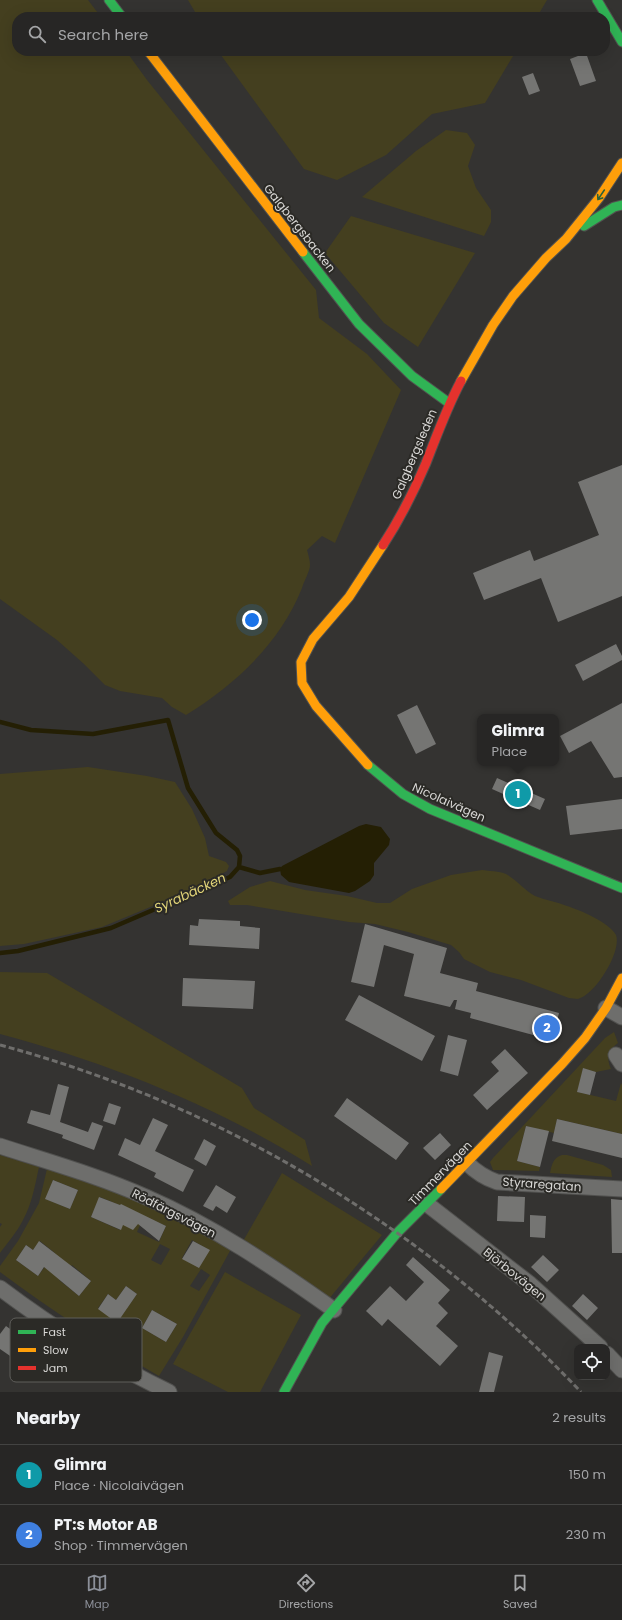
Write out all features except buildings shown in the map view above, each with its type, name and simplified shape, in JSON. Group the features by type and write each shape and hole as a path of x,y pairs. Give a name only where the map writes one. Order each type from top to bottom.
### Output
{"main road":[{"path":"109,0 118,12"},
{"path":"597,0 604,12"},
{"path":"610,22 622,42"},
{"name":"Galgbergsbacken","path":"152,56 359,324 412,376 449,403"},
{"name":"Galgbergsleden","path":"304,686 302,683 301,662 313,639 349,597 397,524 425,464 449,403 493,325 513,296 546,258 566,239 599,198 622,163"},
{"name":"Galgbergsleden","path":"566,239 614,207 622,205"},
{"name":"Nicolaivägen","path":"304,686 316,706 369,766 403,794 430,809 622,888"},
{"name":"Timmervägen","path":"284,1392 322,1323 397,1233 428,1204 585,1038 606,1008 622,978"}],"street":[{"path":"606,1008 622,1017"},
{"name":"Rödfärgsvägen","path":"0,1146 103,1179 147,1197 181,1214 266,1262 334,1310"},
{"name":"Styraregatan","path":"467,1163 488,1179 497,1182 622,1189"},
{"name":"Björbovägen","path":"428,1204 530,1284 597,1344"},
{"path":"0,1288 43,1318"},
{"path":"610,1357 622,1370"},
{"path":"142,1378 169,1392"}],"shaded area":[{"path":"0,0 88,0 97,12 12,12 12,56 130,56 147,80 316,290 319,318 367,354 401,390 335,543 322,536 307,550 310,567 293,608 282,627 269,644 239,676 222,690 186,715 172,707 162,698 120,691 105,685 57,640 0,599"},
{"path":"188,0 547,0 540,12 195,12"},
{"path":"222,56 513,56 485,103 432,114 386,155 337,180 304,169"},
{"path":"446,130 467,133 475,145 468,166 476,188 491,210 491,222 484,236 362,197 416,151"},
{"path":"351,216 475,253 418,347 384,323 325,253"},
{"path":"88,767 175,782 192,809 205,838 209,856 226,862 229,866 227,871 189,891 102,927 24,944 0,946 0,774"},
{"path":"366,824 381,827 390,839 389,845 374,863 374,875 370,881 355,891 349,893 289,882 281,875 280,869 282,866 359,826"},
{"path":"482,870 506,874 535,896 587,914 613,930 616,935 617,942 615,952 606,972 592,990 585,996 578,999 569,998 521,980 490,972 464,959 451,945 408,932 375,924 349,922 247,905 230,905 228,901 250,887 270,881 305,890 347,896 377,903 390,903 412,889 451,875"},
{"path":"0,972 47,973 242,1088 254,1108 305,1140 312,1166 276,1144 238,1124 161,1088 81,1058 0,1034"},
{"path":"614,1032 618,1043 612,1048 609,1054 608,1058 611,1069 596,1072 583,1069 578,1092 616,1101 621,1083 622,1134 557,1119 554,1133 526,1126 517,1161 540,1167 539,1171 493,1170 490,1162 493,1158 605,1038"},
{"path":"0,1155 39,1167 29,1208 18,1229 0,1253 0,1227 2,1224 0,1223"},
{"path":"562,1155 603,1165 611,1170 612,1177 550,1173 552,1164 559,1156"},
{"path":"47,1169 78,1178 140,1202 231,1249 183,1337 159,1376 142,1366 142,1328 142,1318 120,1318 137,1294 126,1286 116,1300 108,1294 98,1308 112,1318 66,1318 0,1272 0,1266 18,1241 39,1203","holes":["53,1180 78,1190 70,1209 46,1199","100,1197 129,1209 120,1230 91,1217","144,1216 166,1226 159,1242 137,1232","192,1240 209,1250 201,1264 195,1261 193,1264 182,1258","40,1241 55,1253 38,1276 16,1260 26,1245 33,1250","160,1244 170,1249 161,1265 151,1260","72,1265 91,1281 79,1296 59,1280","201,1269 210,1275 199,1291 190,1286","152,1310 177,1324 166,1342 142,1328"]},
{"path":"282,1173 382,1235 328,1300 242,1243"},
{"path":"225,1272 301,1315 260,1392 228,1392 173,1364"}],"waterway":[{"name":"Syrabäcken","path":"0,722 31,730 93,734 168,720 188,788 216,833 237,850 240,856 239,867 230,877 111,928 18,951 0,953"},
{"path":"239,867 260,873 280,869"}],"railway":[{"path":"0,1045 82,1070 162,1101 239,1137 314,1179 386,1225 455,1276 520,1332 581,1392"}],"traffic: fast":[{"path":"109,0 118,12"},
{"path":"597,0 604,12"},
{"path":"610,22 622,42"},
{"path":"584,226 614,207 622,205"},
{"path":"303,252 359,324 412,376 449,403"},
{"path":"368,765 403,794 430,809 622,888"},
{"path":"284,1392 322,1323 397,1233 441,1189"}],"traffic: slow":[{"path":"152,56 303,252"},
{"path":"461,381 493,325 513,296 546,258 566,239 599,198 622,163"},
{"path":"368,765 316,706 302,683 301,662 313,639 349,597 383,545"},
{"path":"441,1189 562,1064 585,1038 606,1008 622,978"}],"traffic: jam":[{"path":"383,545 417,484 461,381"}],"place":[{"name":"Glimra","path":"518,794"},
{"name":"PT:s Motor AB","path":"547,1028"}]}
